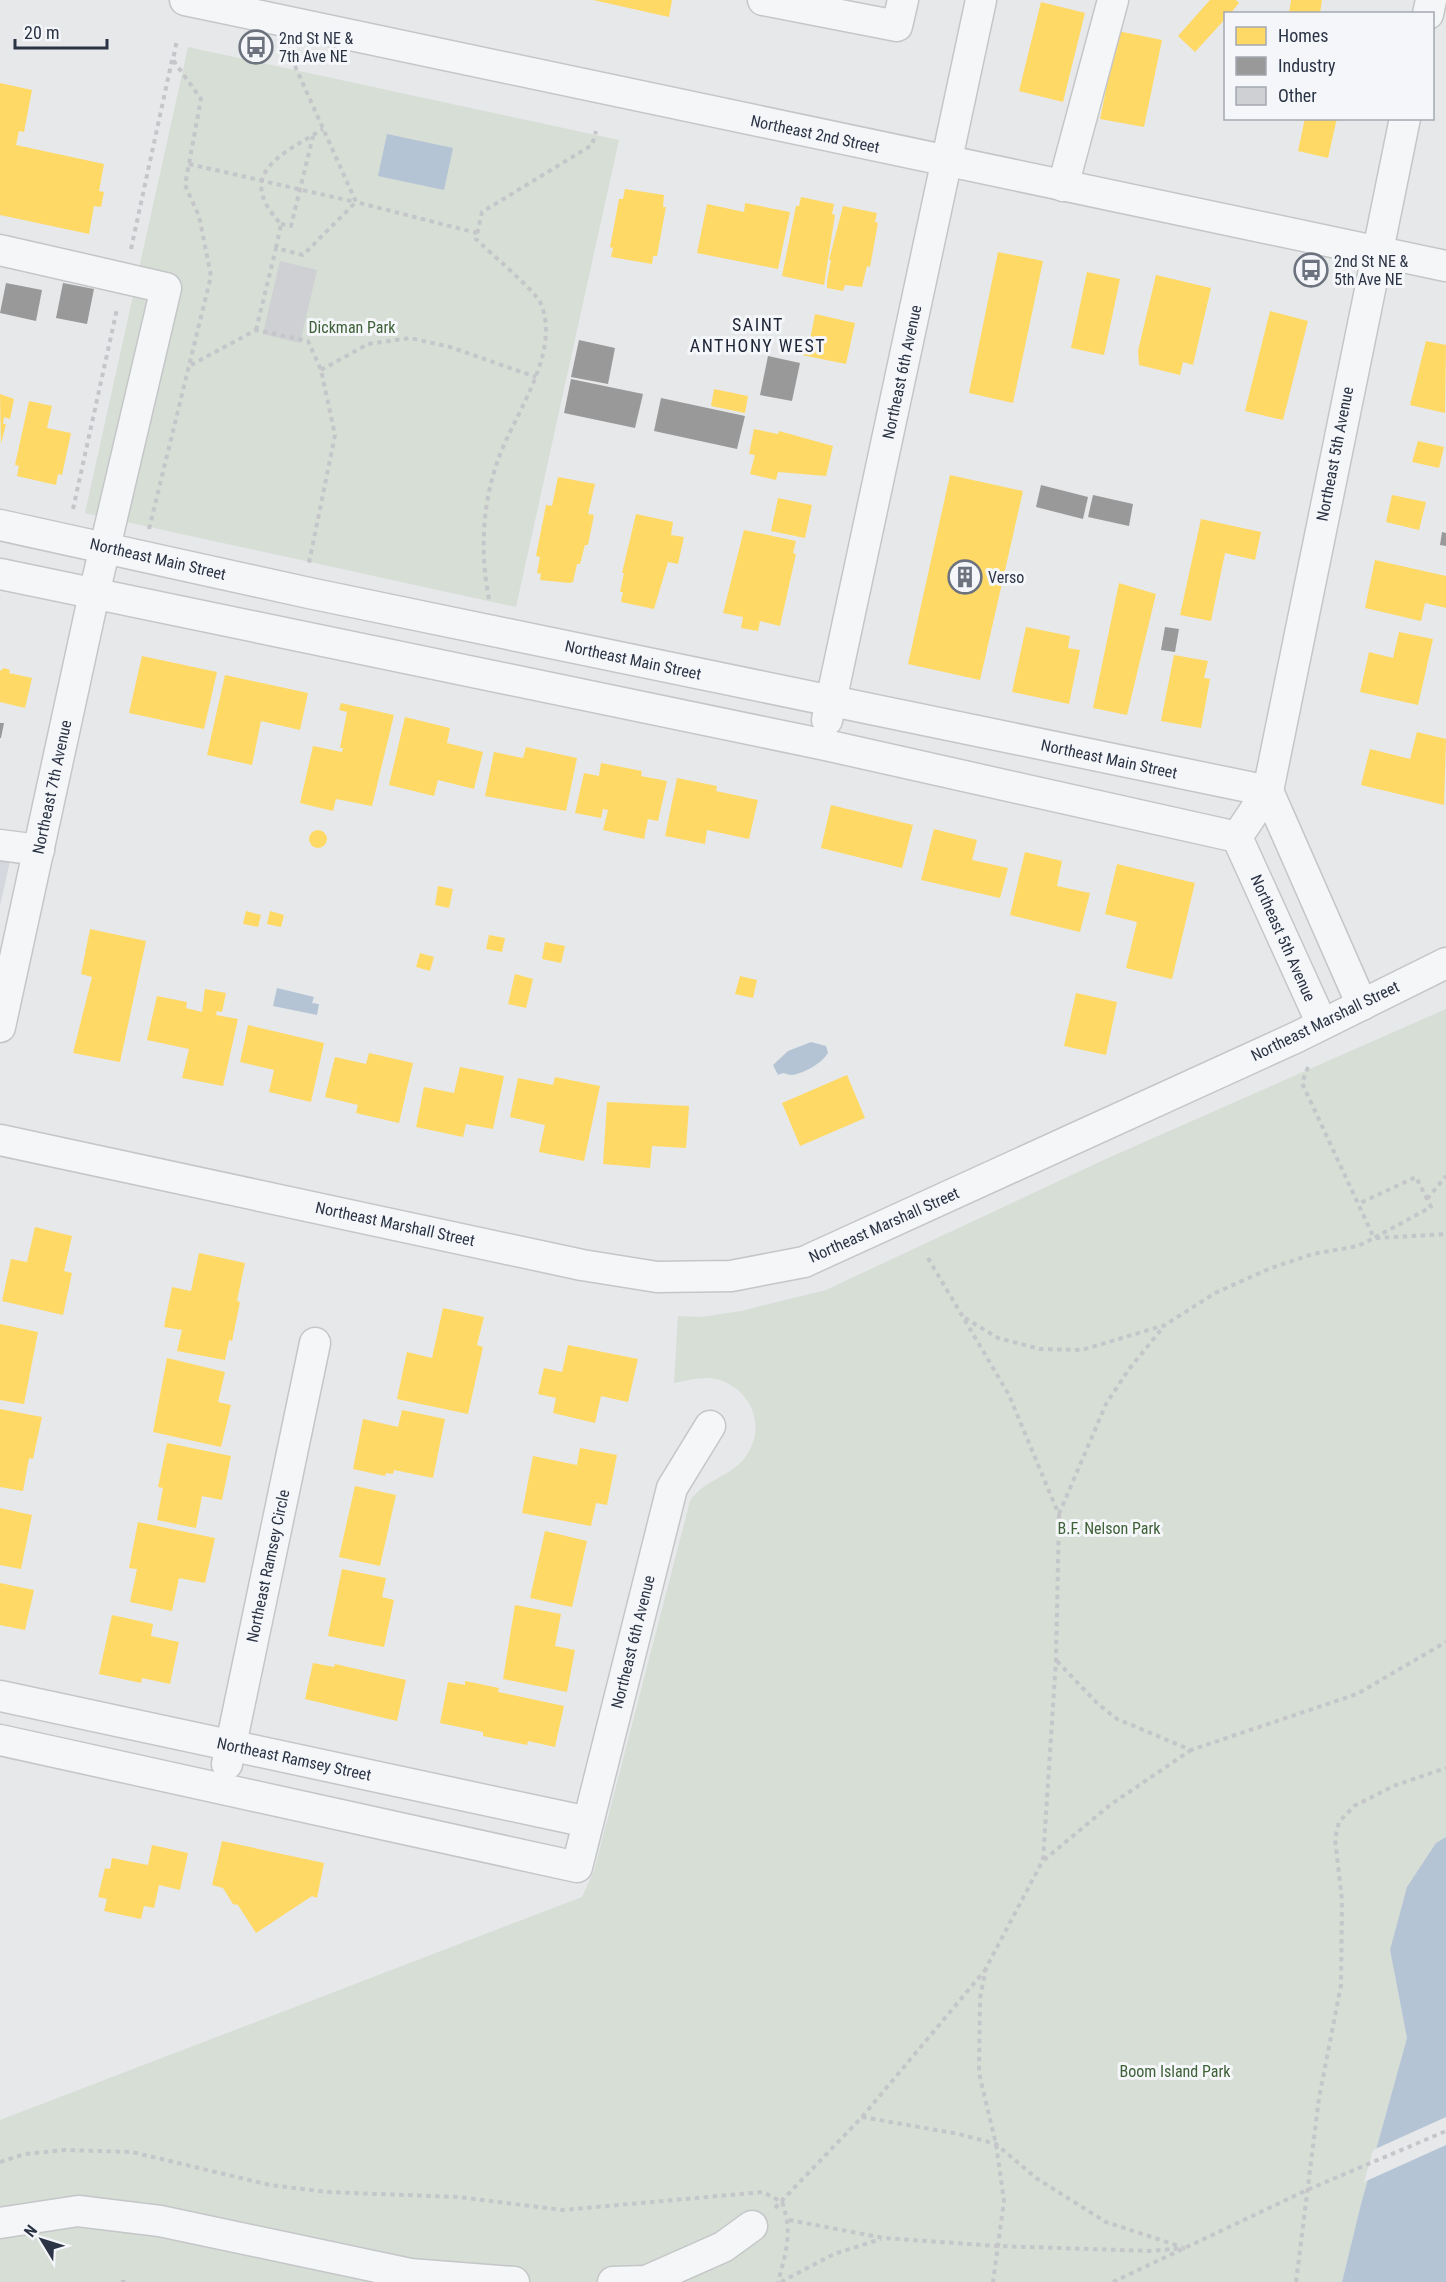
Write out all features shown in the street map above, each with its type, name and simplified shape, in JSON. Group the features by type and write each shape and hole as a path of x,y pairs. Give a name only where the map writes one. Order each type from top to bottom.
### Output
{"street":[{"name":"Northeast 2nd Street","path":"185,0 222,4 947,162 1446,266"},
{"path":"763,0 897,26 903,0"},
{"name":"Northeast 6th Avenue","path":"821,744 981,0"},
{"path":"1064,186 1113,0"},
{"name":"Northeast 5th Avenue","path":"1322,1024 1237,837 1268,791 1376,251 1405,120"},
{"name":"Northeast 7th Avenue","path":"0,250 166,288 94,594 0,1027"},
{"name":"Northeast Main Street","path":"0,525 309,594 1268,791"},
{"path":"0,574 821,744 1237,837"},
{"path":"1268,791 1362,1005"},
{"path":"0,845 39,850"},
{"name":"Northeast Marshall Street","path":"0,1140 582,1264 657,1277 731,1276 804,1262 1322,1024 1446,963"},
{"name":"Northeast Ramsey Circle","path":"224,1788 230,1745 315,1343"},
{"name":"Northeast 6th Avenue","path":"224,1788 577,1867 672,1488 711,1426"},
{"name":"Northeast Ramsey Street","path":"0,1696 588,1822"},
{"path":"0,1740 224,1788"},
{"path":"0,2223 78,2211 160,2221 410,2274 514,2282"},
{"path":"613,2282 646,2281 723,2247 752,2226"}],"path":[{"path":"295,66 356,202"},
{"path":"313,135 291,226 281,224 260,191 260,180 273,161 313,135 324,129"},
{"path":"491,606 484,575 485,513 497,460 536,376 548,332 540,301 476,238 477,233 482,212 592,145 596,131"},
{"path":"189,164 356,202 477,233"},
{"path":"276,248 303,255 356,202"},
{"path":"256,330 281,224"},
{"path":"190,365 256,330 308,341 321,370 335,435 308,569"},
{"path":"321,370 368,345 410,338 450,347 536,376"},
{"path":"1308,1067 1302,1083 1374,1238"},
{"path":"1427,1199 1446,1176"},
{"path":"962,1316 998,1338 1061,1352 1092,1348 1165,1325 1215,1293 1271,1268 1313,1254 1358,1246 1431,1207 1416,1177 1358,1204"},
{"path":"1374,1238 1446,1234"},
{"path":"928,1258 1009,1395 1059,1515"},
{"path":"1043,1860 1056,1660 1059,1515 1106,1404 1129,1369 1165,1325"},
{"path":"752,2226 782,2202 862,2117 986,1968 1043,1860 1110,1805 1191,1750 1357,1694 1446,1642"},
{"path":"1056,1660 1098,1704 1117,1719 1191,1750"},
{"path":"1296,2282 1319,2098 1341,1985 1342,1900 1335,1839 1339,1822 1354,1806 1396,1785 1446,1768"},
{"path":"986,1968 978,2030 979,2073 996,2144 1004,2201 993,2282"},
{"path":"862,2117 959,2133 996,2144 1036,2178 1106,2222 1185,2248"},
{"path":"1113,2282 1307,2190 1446,2131"},
{"path":"0,2162 25,2154 65,2150 132,2152 270,2186 327,2192 458,2197 563,2210 763,2193 782,2202 789,2220 787,2249 779,2282"},
{"path":"789,2220 884,2238 997,2246 1150,2251 1185,2248"},
{"path":"779,2282 834,2254 884,2238"},
{"path":"121,2282 127,2282"}],"shaded area":[{"path":"0,840 14,843 0,906"}],"green space":[{"name":"Dickman Park","path":"188,47 619,140 516,607 85,513"},
{"path":"1446,1009 1446,1837 1436,1843 1390,1950 1407,2038 1342,2282 0,2282 0,2120 582,1897 594,1871 690,1501 709,1483 744,1459 755,1436 753,1413 749,1403 732,1386 709,1378 674,1383 678,1316 702,1317 741,1311 826,1290 1108,1158"}],"water":[{"path":"387,134 453,148 444,190 378,176"},
{"path":"277,988 314,997 312,1003 319,1004 317,1015 273,1006"},
{"path":"811,1042 826,1046 828,1053 822,1060 797,1074 778,1075 773,1065 788,1051"},
{"path":"1446,1837 1446,2282 1342,2282 1407,2038 1390,1950 1407,1887 1436,1843"}],"pier":[{"path":"1446,2117 1446,2145 1364,2182 1373,2150"}],"building: Homes":[{"path":"593,0 672,0 669,17"},
{"path":"1210,0 1236,0 1239,3 1232,12 1224,12 1224,20 1195,52 1178,36"},
{"path":"1291,0 1322,0 1320,12 1289,12"},
{"path":"1041,2 1085,13 1063,102 1019,91"},
{"path":"1118,31 1162,40 1144,127 1100,119"},
{"path":"0,83 32,90 24,132 19,131 16,145 104,164 99,191 104,192 101,207 94,206 89,234 0,215"},
{"path":"1305,120 1337,120 1328,158 1298,151"},
{"path":"625,189 664,195 663,207 666,207 657,256 653,256 652,264 611,257 613,248 610,247 619,199 623,199"},
{"path":"801,197 834,204 832,214 835,215 824,285 782,276 796,206 799,206"},
{"path":"745,203 790,212 778,269 697,253 707,204 744,212"},
{"path":"843,206 877,213 875,222 878,223 870,267 867,266 862,287 845,285 843,291 827,288 827,281 831,260 829,260"},
{"path":"998,252 1043,261 1013,403 969,393"},
{"path":"1087,272 1120,279 1104,355 1071,348"},
{"path":"1156,275 1211,288 1193,365 1183,362 1180,375 1139,365 1138,351"},
{"path":"1270,311 1308,321 1283,420 1245,411"},
{"path":"815,314 855,323 846,364 797,354 800,338 810,340"},
{"path":"1426,341 1446,345 1445,413 1410,405"},
{"path":"714,389 748,396 745,413 711,406"},
{"path":"0,394 14,399 10,419 4,417 3,424 6,424 1,444"},
{"path":"29,401 52,406 47,428 71,433 62,475 58,474 56,485 17,476 19,466 15,465"},
{"path":"754,429 778,434 779,431 833,446 826,476 778,472 776,480 750,474 755,455 749,454"},
{"path":"1418,441 1444,447 1439,468 1412,462"},
{"name":"Verso","path":"950,475 1023,491 980,680 908,664"},
{"path":"558,477 595,484 588,514 594,515 588,545 585,545 580,564 577,564 573,582 569,583 540,580 541,574 537,573 540,557 536,556 546,505 552,506"},
{"path":"1392,495 1426,502 1419,530 1386,522"},
{"path":"778,498 812,505 805,538 771,531"},
{"path":"636,514 673,522 671,535 684,537 678,564 668,562 654,609 621,602 623,592 620,592 624,573 622,573"},
{"path":"1201,519 1261,532 1255,560 1225,553 1211,621 1180,615"},
{"path":"744,530 796,541 793,553 796,554 780,626 760,621 758,631 741,628 743,617 723,613"},
{"path":"1375,560 1446,576 1446,608 1425,603 1421,621 1365,608"},
{"path":"1119,583 1156,594 1127,715 1093,708"},
{"path":"1026,627 1070,636 1068,648 1080,650 1069,704 1012,692"},
{"path":"1399,632 1433,639 1418,705 1360,692 1369,652 1393,658"},
{"path":"1174,655 1208,661 1204,678 1210,679 1201,728 1161,721"},
{"path":"142,656 217,672 204,729 129,713"},
{"path":"4,668 10,670 9,673 32,678 25,708 0,702 0,671"},
{"path":"225,675 308,693 300,730 261,721 252,765 207,755"},
{"path":"341,703 394,715 372,806 336,799 333,811 300,803 313,746 342,752 343,748 340,748 347,712 339,710"},
{"path":"405,717 450,728 447,743 483,752 474,789 438,780 434,796 389,785"},
{"path":"1417,732 1446,739 1444,805 1361,785 1370,749 1410,759"},
{"path":"526,747 577,758 566,811 485,796 494,752 523,758"},
{"path":"601,763 642,771 641,776 667,781 658,821 648,819 644,839 603,830 608,810 603,809 601,818 575,813 584,773 599,776"},
{"path":"677,778 717,786 716,791 758,800 749,839 707,830 705,844 665,836"},
{"path":"831,805 913,825 902,868 821,848"},
{"path":"934,829 977,840 972,860 1008,868 1000,898 921,880"},
{"path":"318,830 324,833 327,839 324,845 318,848 312,845 309,839 312,833"},
{"path":"1025,852 1062,861 1057,886 1090,893 1080,932 1010,915"},
{"path":"1117,864 1195,883 1172,979 1126,968 1137,922 1105,914"},
{"path":"438,886 453,889 449,908 435,905"},
{"path":"246,911 261,915 258,927 243,924"},
{"path":"270,911 284,915 281,927 267,924"},
{"path":"90,929 146,941 120,1062 73,1053 92,977 81,974"},
{"path":"489,935 505,938 502,952 486,949"},
{"path":"545,942 565,946 561,963 542,959"},
{"path":"420,953 434,957 430,971 416,967"},
{"path":"515,974 533,979 526,1008 508,1004"},
{"path":"740,976 757,980 753,998 735,994"},
{"path":"205,989 226,993 222,1012 217,1011 216,1015 238,1019 223,1086 182,1078 189,1049 147,1040 157,996 187,1002 186,1008 202,1012"},
{"path":"1076,993 1117,1002 1106,1055 1064,1046"},
{"path":"248,1025 324,1043 311,1102 269,1092 274,1070 240,1062"},
{"path":"369,1053 413,1063 399,1123 356,1113 358,1105 325,1097 335,1057 366,1064"},
{"path":"460,1067 504,1076 493,1129 466,1124 463,1137 416,1127 424,1087 454,1093"},
{"path":"847,1075 865,1118 800,1146 782,1103"},
{"path":"555,1077 600,1086 584,1161 539,1152 545,1125 510,1117 518,1078 553,1085"},
{"path":"607,1102 689,1106 686,1148 652,1146 650,1168 603,1164"},
{"path":"35,1227 72,1236 64,1271 72,1273 63,1315 2,1301 11,1259 27,1262"},
{"path":"199,1253 245,1263 232,1341 229,1340 225,1360 177,1351 182,1330 164,1327 172,1287 191,1291"},
{"path":"443,1308 484,1317 477,1345 483,1347 468,1414 397,1399 407,1352 432,1358"},
{"path":"0,1324 38,1332 24,1404 0,1400"},
{"path":"568,1345 638,1359 628,1402 601,1396 595,1423 553,1413 556,1398 538,1394 544,1368 562,1372"},
{"path":"167,1358 225,1372 218,1402 231,1405 221,1447 153,1432"},
{"path":"0,1409 42,1417 33,1459 29,1458 23,1491 0,1487"},
{"path":"402,1410 445,1419 433,1478 394,1470 393,1474 386,1473 385,1476 353,1469 363,1419 398,1427"},
{"path":"167,1443 231,1456 222,1500 202,1496 196,1528 157,1520 163,1488 158,1487"},
{"path":"580,1448 617,1455 607,1505 596,1503 591,1526 522,1513 533,1456 577,1465"},
{"path":"355,1486 396,1495 380,1566 339,1557"},
{"path":"0,1508 32,1515 21,1569 0,1565"},
{"path":"138,1522 215,1538 205,1583 179,1578 172,1611 130,1602 137,1569 129,1568"},
{"path":"545,1531 587,1541 572,1607 530,1598"},
{"path":"342,1569 386,1578 382,1597 394,1600 384,1647 328,1636"},
{"path":"0,1583 34,1590 25,1630 0,1625"},
{"path":"515,1605 561,1614 555,1646 575,1650 567,1692 503,1679"},
{"path":"112,1615 153,1624 151,1636 179,1642 170,1684 142,1678 141,1683 99,1674"},
{"path":"313,1663 334,1667 335,1664 406,1680 397,1721 305,1699"},
{"path":"465,1681 499,1688 498,1692 564,1706 555,1747 528,1741 527,1745 483,1736 483,1732 440,1723 448,1682 465,1685"},
{"path":"222,1841 324,1863 317,1898 312,1896 256,1933 238,1905 233,1904 223,1888 212,1885"},
{"path":"152,1845 188,1853 180,1890 159,1885 154,1908 144,1906 141,1919 104,1911 107,1899 98,1897 105,1868 110,1869 112,1858 148,1865"}],"building: Industry":[{"path":"6,283 42,290 36,321 0,313"},
{"path":"63,283 94,289 87,324 56,318"},
{"path":"579,340 615,348 608,384 571,377"},
{"path":"768,356 800,363 792,401 760,395"},
{"path":"571,379 643,394 635,428 564,413"},
{"path":"661,398 745,416 737,449 654,431"},
{"path":"1041,485 1088,497 1083,519 1036,507"},
{"path":"1093,495 1133,504 1129,526 1088,517"},
{"path":"1442,532 1446,533 1446,546 1440,545"},
{"path":"1165,627 1179,629 1175,652 1161,650"},
{"path":"0,723 4,723 1,738 0,738"}],"building: Other":[{"path":"280,261 317,270 300,343 263,334"}],"place":[{"name":"2nd St NE & 7th Ave NE","path":"256,47"},
{"name":"2nd St NE & 5th Ave NE","path":"1311,270"},
{"name":"Verso","path":"965,577"}],"district":[{"name":"SAINT ANTHONY WEST","path":"758,334"}],"park label":[{"name":"B.F. Nelson Park","path":"1109,1528"},
{"name":"Boom Island Park","path":"1175,2071"}]}
